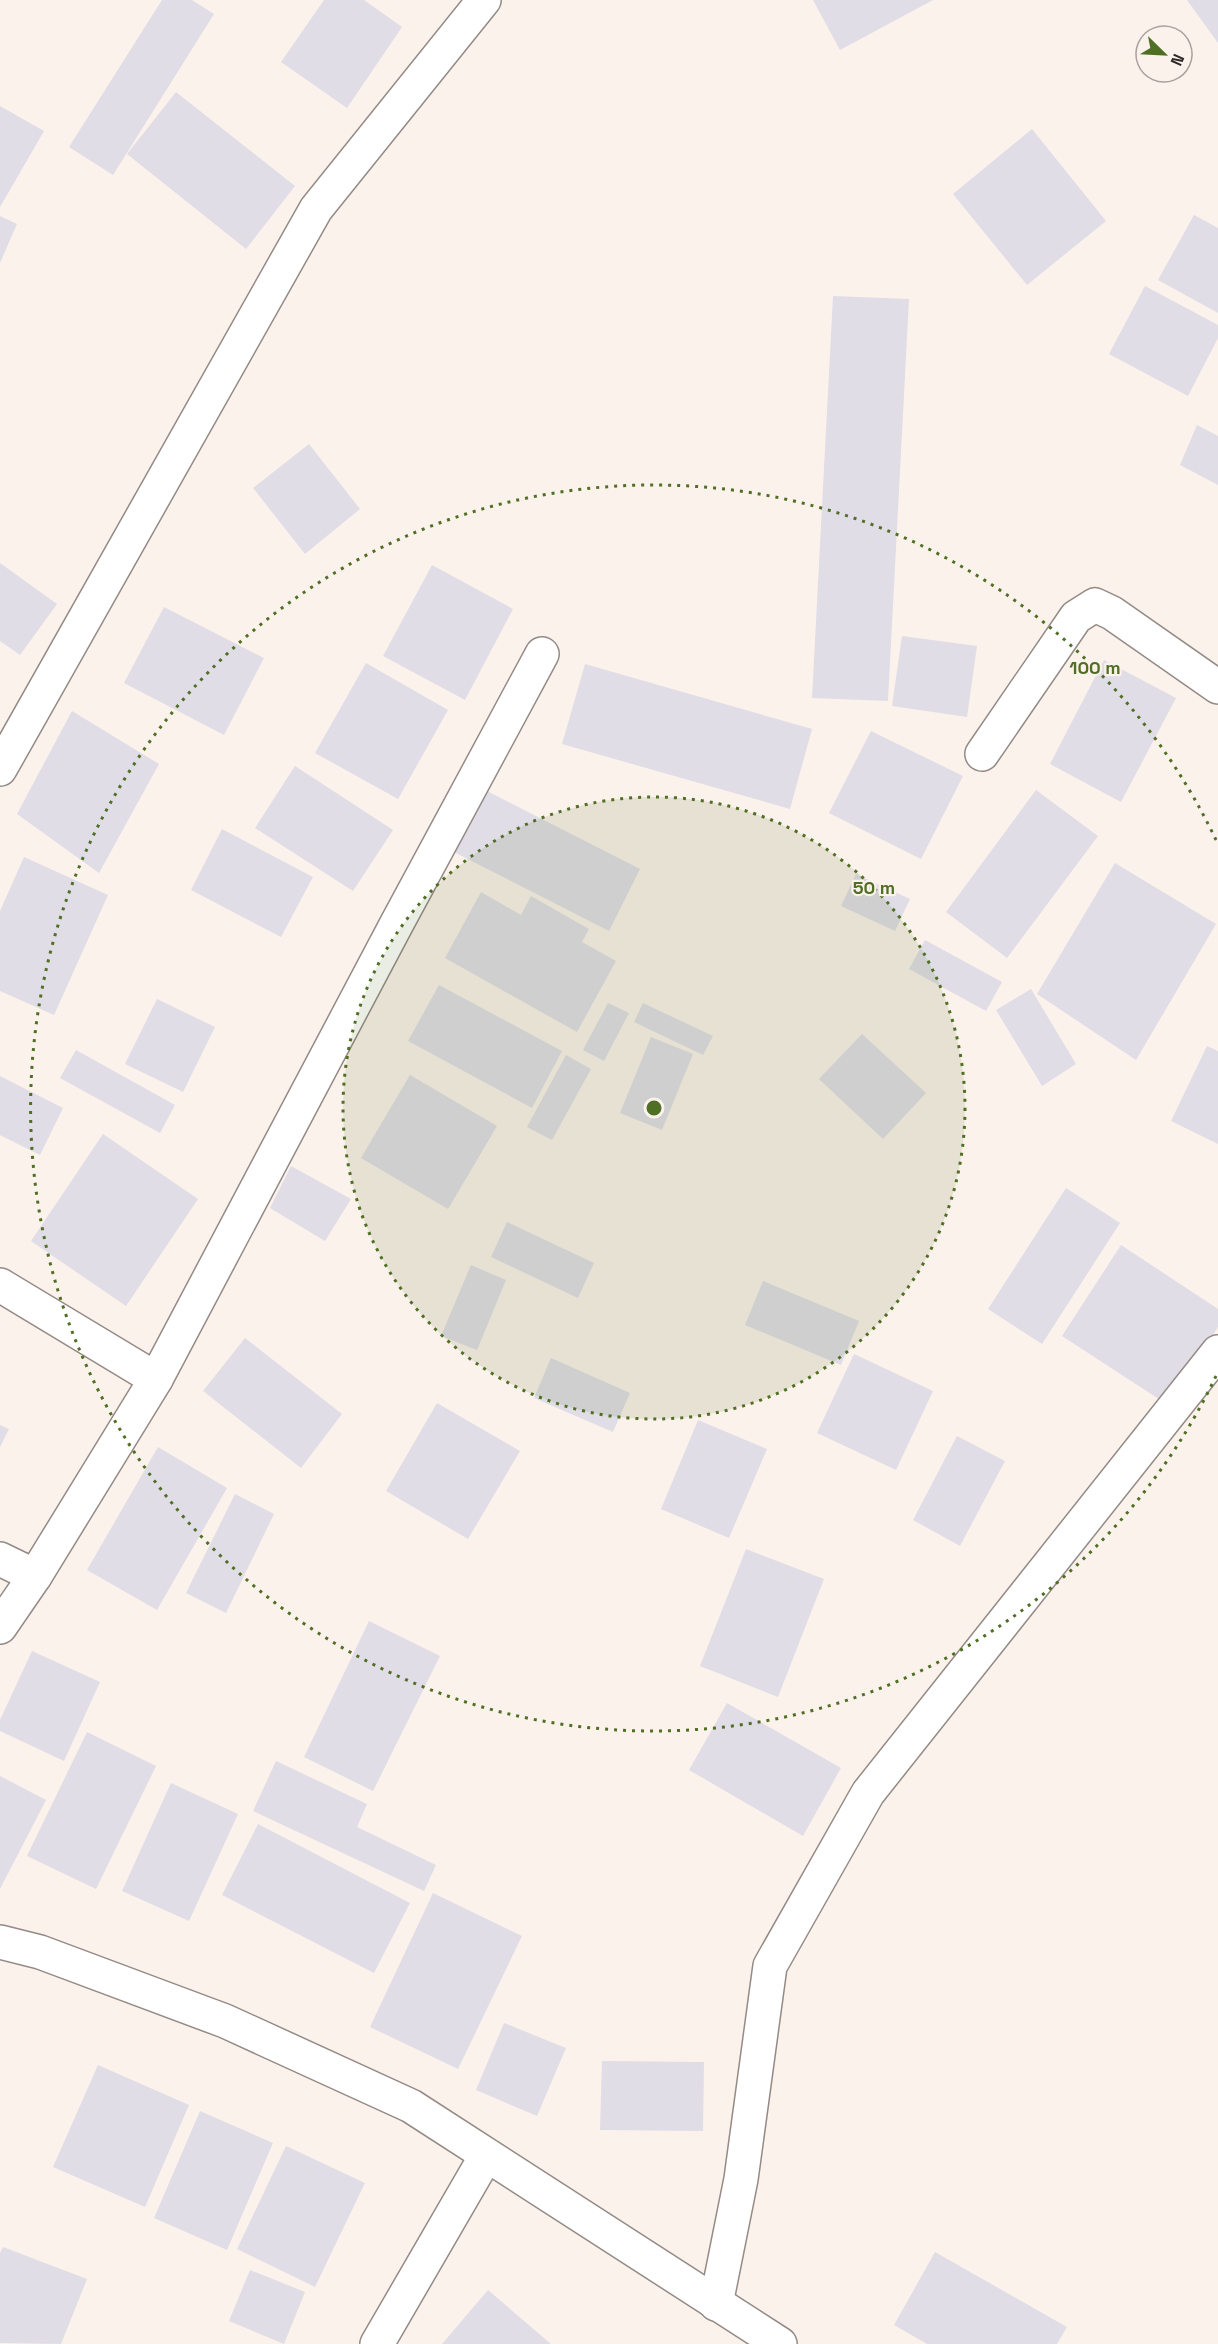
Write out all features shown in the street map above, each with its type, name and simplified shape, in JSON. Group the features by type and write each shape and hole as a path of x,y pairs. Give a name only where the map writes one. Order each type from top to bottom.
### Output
{"street":[{"path":"0,770 316,208 484,0"},
{"path":"982,754 1076,617 1095,605 1112,613 1218,687"},
{"path":"0,1627 35,1576 156,1379 542,654"},
{"path":"0,1285 156,1379"},
{"path":"716,2304 741,2179 770,1966 868,1793 1218,1352"},
{"path":"0,1559 35,1576"},
{"path":"0,1942 40,1952 225,2020 411,2106 780,2344"},
{"path":"377,2344 486,2156"}],"building":[{"path":"162,0 192,0 214,14 113,175 69,147"},
{"path":"324,0 364,0 402,27 347,108 281,62"},
{"path":"813,0 933,0 840,50"},
{"path":"1187,0 1218,0 1218,43"},
{"path":"176,92 295,186 246,249 127,154"},
{"path":"0,106 44,131 0,207"},
{"path":"1032,129 1106,221 1027,285 953,194"},
{"path":"1194,215 1218,228 1218,313 1158,280"},
{"path":"0,216 17,224 0,263"},
{"path":"1145,286 1218,325 1218,338 1188,396 1109,354"},
{"path":"833,296 909,299 888,701 812,698"},
{"path":"1197,425 1218,436 1218,485 1180,465"},
{"path":"309,444 360,509 305,554 253,488"},
{"path":"0,563 57,604 20,655 0,641"},
{"path":"432,565 513,609 465,700 383,656"},
{"path":"164,607 264,658 224,735 124,683"},
{"path":"902,636 977,646 967,717 892,706"},
{"path":"1104,660 1176,698 1121,802 1050,764"},
{"path":"366,663 448,710 398,799 315,753"},
{"path":"585,664 812,729 790,809 562,744"},
{"path":"72,711 159,764 99,873 17,814"},
{"path":"871,731 963,776 921,859 829,813"},
{"path":"295,766 393,830 353,891 255,828"},
{"path":"485,790 640,869 609,931 454,852"},
{"path":"1036,790 1098,836 1007,958 946,912"},
{"path":"222,829 313,877 281,937 191,890"},
{"path":"24,857 108,895 54,1015 0,991 0,911"},
{"path":"1115,863 1216,924 1136,1060 1037,994"},
{"path":"856,874 910,899 895,931 841,906"},
{"path":"481,892 521,915 531,896 589,929 582,942 616,961 577,1032 445,958"},
{"path":"925,940 1002,982 986,1011 909,969"},
{"path":"439,985 562,1051 532,1108 408,1041"},
{"path":"1031,989 1076,1064 1042,1086 996,1010"},
{"path":"157,999 215,1027 183,1092 125,1064"},
{"path":"608,1003 629,1013 604,1061 583,1050"},
{"path":"643,1003 713,1036 703,1055 634,1022"},
{"path":"862,1034 926,1093 883,1139 819,1079"},
{"path":"651,1037 693,1054 662,1130 620,1113"},
{"path":"1207,1046 1218,1051 1218,1144 1171,1121"},
{"path":"76,1050 175,1105 160,1133 60,1078"},
{"path":"566,1055 591,1069 552,1140 527,1127"},
{"path":"410,1075 497,1126 448,1209 361,1158"},
{"path":"0,1076 63,1108 40,1155 0,1135"},
{"path":"103,1134 198,1199 126,1306 31,1241"},
{"path":"291,1166 351,1199 325,1241 270,1208"},
{"path":"1066,1188 1120,1223 1042,1344 988,1309"},
{"path":"507,1222 594,1263 578,1298 491,1257"},
{"path":"1121,1245 1218,1309 1218,1327 1168,1405 1062,1336"},
{"path":"471,1265 506,1280 477,1350 441,1336"},
{"path":"763,1281 859,1321 841,1365 745,1325"},
{"path":"245,1338 342,1414 301,1468 203,1391"},
{"path":"854,1354 933,1391 896,1470 817,1433"},
{"path":"551,1358 630,1393 613,1432 534,1398"},
{"path":"437,1403 520,1451 468,1539 386,1491"},
{"path":"698,1420 767,1449 729,1538 661,1509"},
{"path":"0,1425 9,1429 0,1447"},
{"path":"957,1436 1005,1461 960,1546 913,1520"},
{"path":"158,1447 227,1488 157,1610 87,1570"},
{"path":"235,1494 274,1514 226,1613 186,1593"},
{"path":"746,1549 824,1579 778,1697 700,1666"},
{"path":"369,1621 440,1656 373,1791 304,1757"},
{"path":"32,1651 100,1682 64,1761 0,1731 0,1720"},
{"path":"727,1703 841,1768 803,1836 689,1770"},
{"path":"87,1732 156,1766 96,1889 27,1856"},
{"path":"276,1761 367,1804 357,1827 436,1865 424,1891 253,1811"},
{"path":"0,1776 46,1800 0,1889"},
{"path":"171,1783 238,1814 189,1921 122,1891"},
{"path":"258,1824 410,1903 374,1973 222,1895"},
{"path":"433,1893 522,1936 458,2069 370,2027"},
{"path":"504,2023 566,2048 537,2116 476,2090"},
{"path":"602,2061 704,2062 703,2131 600,2130"},
{"path":"98,2065 189,2105 145,2207 53,2167"},
{"path":"200,2111 273,2143 227,2250 154,2218"},
{"path":"286,2146 365,2183 315,2287 237,2249"},
{"path":"3,2247 87,2279 61,2344 0,2343 0,2253"},
{"path":"935,2252 1067,2327 1057,2344 927,2344 894,2325"},
{"path":"250,2270 305,2292 284,2344 229,2321"},
{"path":"488,2290 551,2344 442,2344"}]}
